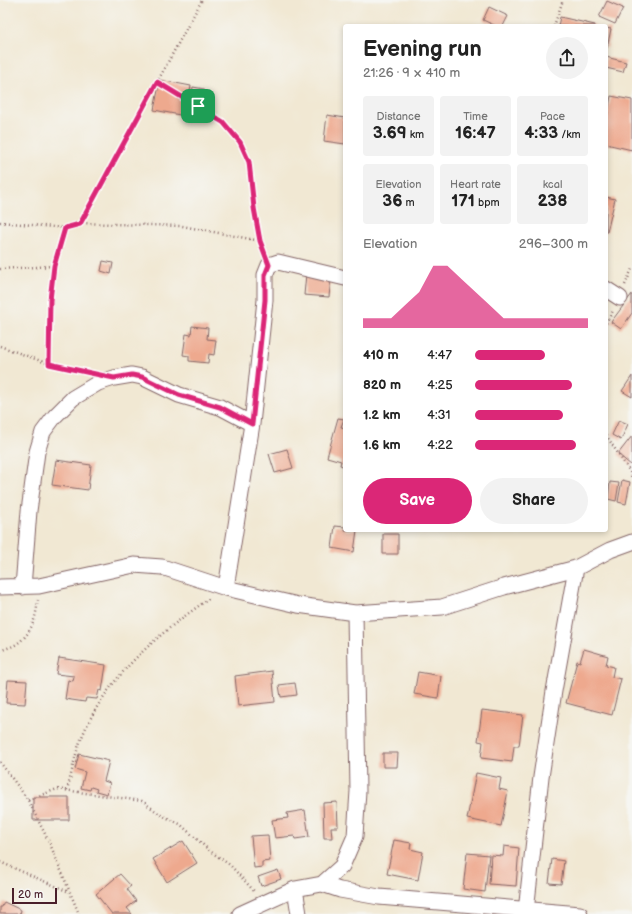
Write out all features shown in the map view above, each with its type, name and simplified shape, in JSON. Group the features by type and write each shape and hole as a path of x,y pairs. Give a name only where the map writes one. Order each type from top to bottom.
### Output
{"street":[{"path":"226,588 252,424 265,300 265,275 269,265 278,262 343,278"},
{"path":"608,291 620,298"},
{"path":"23,588 30,504 37,452 42,432 73,398 98,383 114,378 132,375 142,377 179,395 220,407 252,424"},
{"path":"0,587 23,588 39,586 134,564 162,567 226,588 298,605 355,613 442,607 504,587 576,568 610,550 632,542"},
{"path":"526,911 541,777 551,707 576,568"},
{"path":"322,884 342,866 355,836 358,791 355,613"},
{"path":"240,914 295,889 322,884 340,890 379,897 526,911 580,914"},
{"path":"295,889 299,914"}],"path":[{"path":"80,224 202,0"},
{"path":"555,24 564,0"},
{"path":"157,82 223,122 240,142 249,162 254,208 260,241 269,265"},
{"path":"0,222 65,228 80,224 182,226 260,241"},
{"path":"49,364 50,300 54,266 65,228"},
{"path":"0,269 54,266"},
{"path":"0,346 49,364 114,378"},
{"path":"608,438 630,472 632,479"},
{"path":"0,651 18,643 30,630 36,616 39,586"},
{"path":"67,790 81,739 86,727 102,699 123,671 145,650 190,612 226,588"},
{"path":"0,762 28,800 50,844 78,914"},
{"path":"28,800 57,789 142,802 161,815 180,824 210,851 230,865 264,902"},
{"path":"0,862 70,893"}],"building":[{"path":"607,1 623,8 615,24 599,17"},
{"path":"489,7 508,16 504,24 492,24 483,20"},
{"path":"560,17 591,24 558,24"},
{"path":"608,28 611,29 608,43"},
{"path":"608,58 626,62 623,72 608,68"},
{"path":"160,80 191,86 185,116 154,110"},
{"path":"193,87 204,89 200,114 189,112"},
{"path":"611,96 632,100 632,150 608,144 608,112"},
{"path":"327,115 343,118 343,144 324,141"},
{"path":"608,197 615,199 608,228"},
{"path":"103,261 113,263 111,274 101,271"},
{"path":"306,274 331,277 329,297 304,295"},
{"path":"632,294 632,313 621,329 611,322"},
{"path":"192,326 208,328 207,339 216,340 214,355 209,354 208,363 189,361 189,356 183,355 186,334 191,335"},
{"path":"632,376 632,397 622,391"},
{"path":"338,418 343,419 341,427 343,428 343,466 340,465 341,461 327,457"},
{"path":"619,420 628,424 621,440 612,435"},
{"path":"632,436 632,466 618,454"},
{"path":"287,449 293,468 275,473 269,454"},
{"path":"56,460 91,465 88,490 52,485"},
{"path":"622,480 630,482 626,504 618,502"},
{"path":"610,482 619,483 616,501 608,499"},
{"path":"335,526 343,527 343,532 357,532 354,552 332,548"},
{"path":"383,534 398,534 398,554 383,554"},
{"path":"584,649 608,656 606,665 614,667 612,677 621,679 612,715 566,703 577,661 580,662"},
{"path":"59,658 106,665 102,691 99,690 97,699 86,698 85,702 65,699 68,680 73,681 74,676 56,674"},
{"path":"272,671 275,702 238,706 235,676"},
{"path":"418,672 441,676 438,698 414,694"},
{"path":"8,680 27,681 25,704 6,703"},
{"path":"295,683 297,695 281,697 279,685"},
{"path":"482,710 523,715 519,746 514,746 512,762 481,758 483,742 478,741"},
{"path":"383,753 398,753 397,767 383,767"},
{"path":"79,754 109,761 104,781 110,783 107,794 96,791 97,789 91,787 90,790 81,788 85,772 75,769"},
{"path":"476,773 501,778 499,789 508,791 501,826 467,819"},
{"path":"33,797 69,797 69,820 33,820"},
{"path":"337,802 338,827 331,827 332,838 324,838 323,803"},
{"path":"305,810 309,837 295,839 294,836 275,838 272,820 288,818 287,813"},
{"path":"268,835 270,861 262,862 262,867 254,868 251,836"},
{"path":"394,840 411,843 410,849 423,852 418,880 387,874"},
{"path":"183,841 197,863 167,882 153,859"},
{"path":"504,846 519,848 516,886 489,884 491,855 503,856"},
{"path":"467,853 489,855 485,892 463,889"},
{"path":"552,859 564,861 561,884 549,883"},
{"path":"278,870 281,879 261,886 258,877"},
{"path":"120,874 131,886 127,889 136,901 127,908 132,914 112,914 96,894"},
{"path":"4,902 21,910 20,914 0,914 0,907 2,907"}],"route":[{"path":"157,82 198,106 223,122 240,142 249,162 254,208 260,241 269,265 265,275 265,300 252,424 220,407 191,400 142,377 124,375 114,378 49,364 50,300 54,266 65,228 80,224 157,82"}]}
